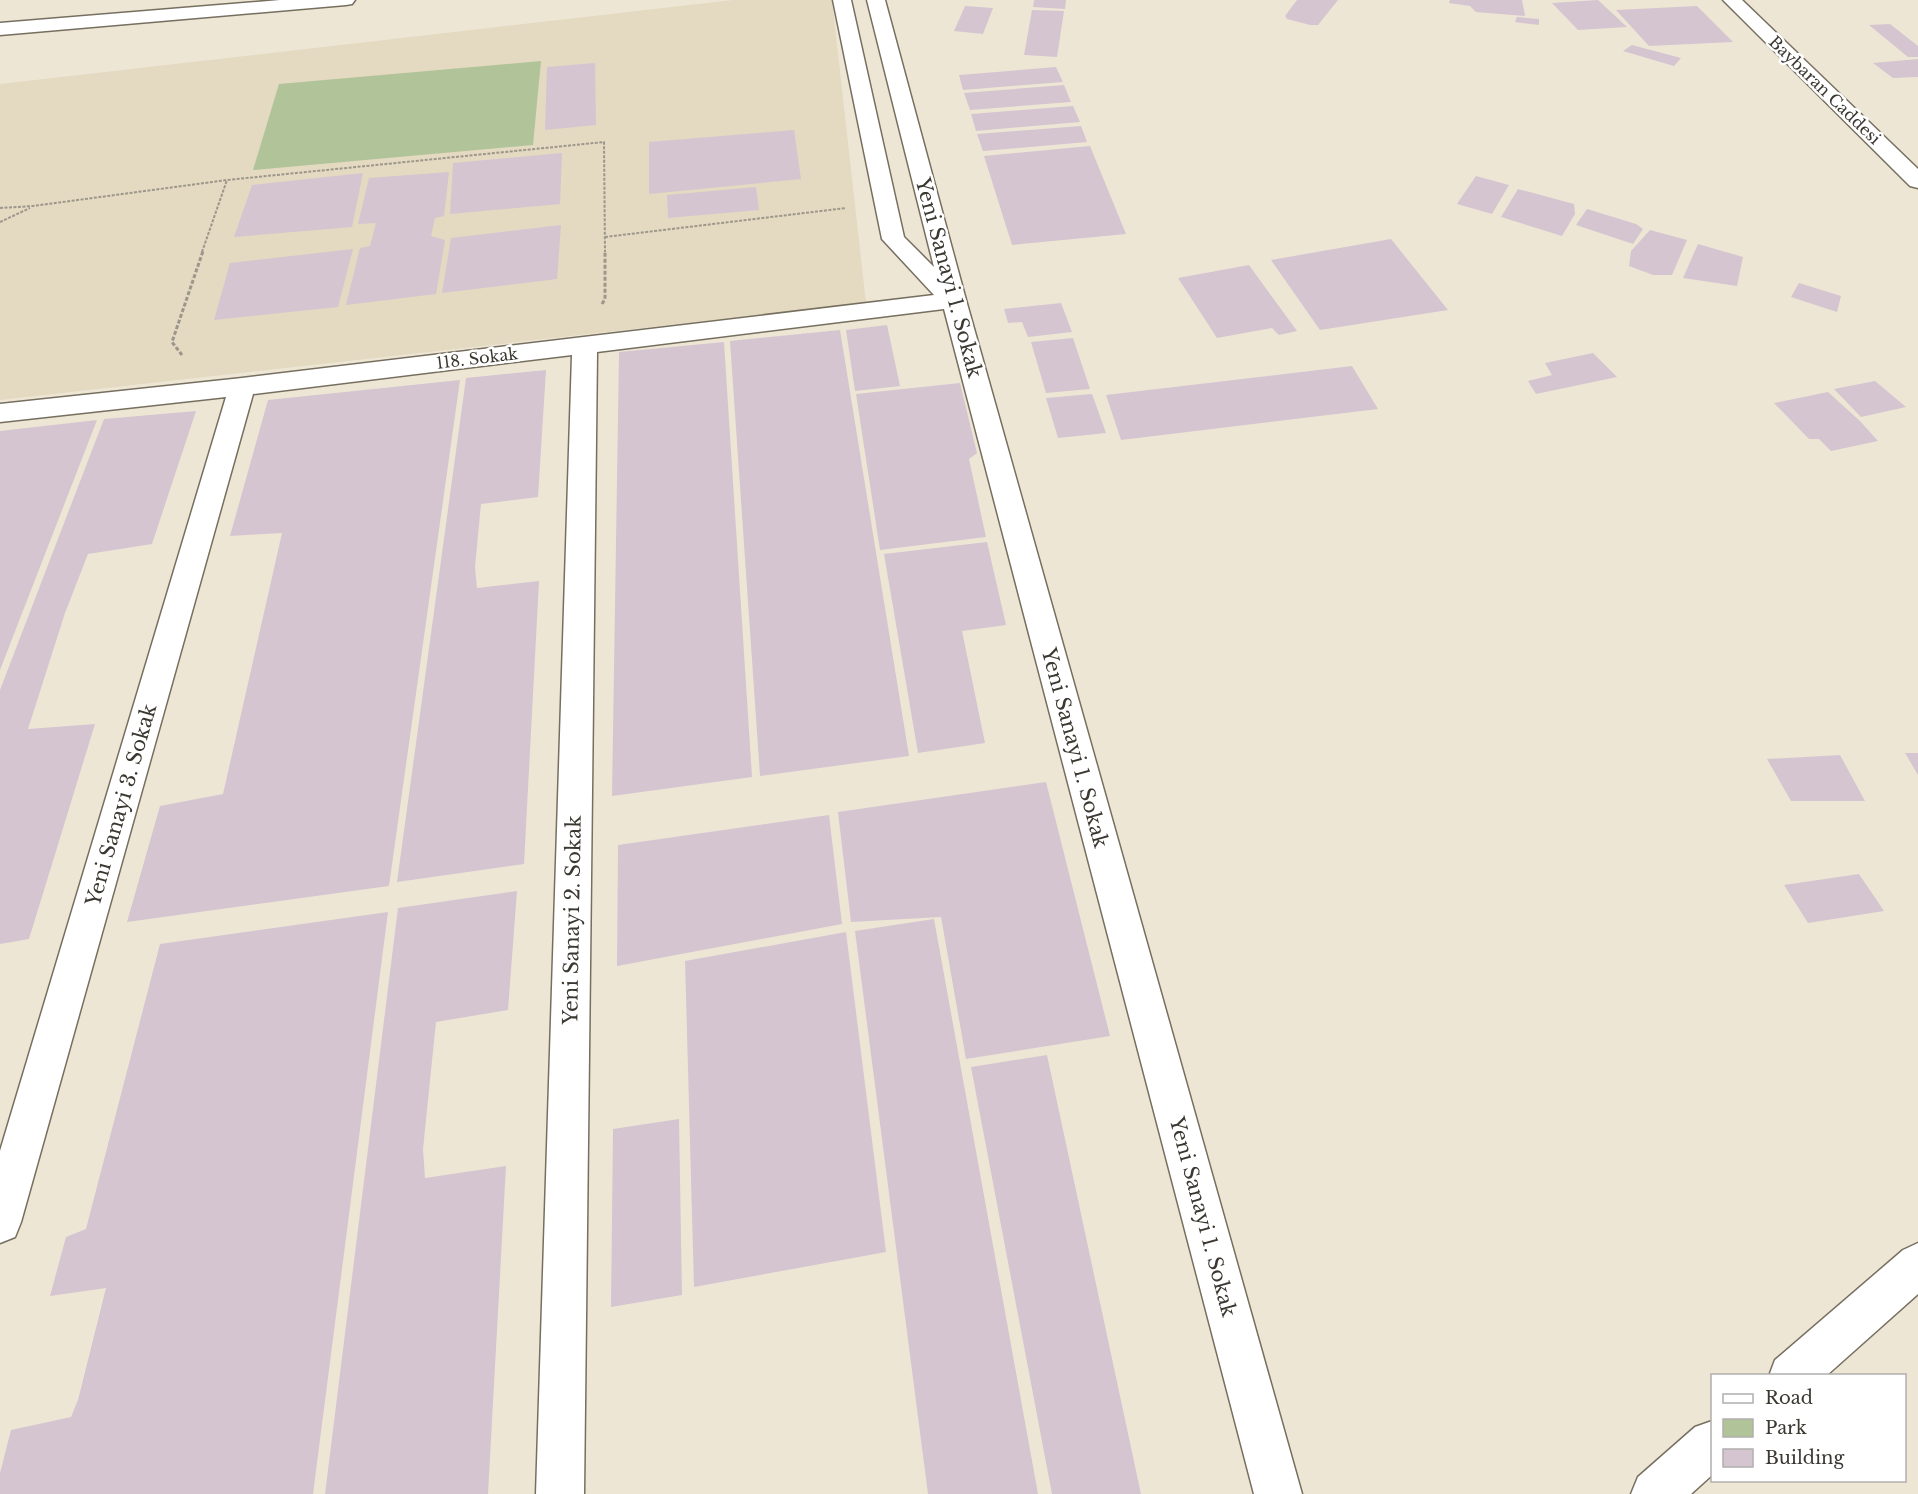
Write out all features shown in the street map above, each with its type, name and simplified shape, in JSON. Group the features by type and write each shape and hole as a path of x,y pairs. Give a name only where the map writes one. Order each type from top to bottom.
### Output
{"main road":[{"path":"0,29 346,0"},
{"path":"842,0 893,239 954,300"},
{"name":"Yeni Sanayi 1. Sokak","path":"876,0 954,300 1278,1494"},
{"name":"Baybaran Caddesi","path":"1732,0 1918,181"},
{"name":"118. Sokak","path":"0,413 242,387 954,300"},
{"name":"Yeni Sanayi 2. Sokak","path":"560,1494 585,345"},
{"name":"Yeni Sanayi 3. Sokak","path":"0,1222 242,387"},
{"path":"1793,1374 1918,1265"},
{"path":"1655,1494 1711,1446"}],"path":[{"path":"0,208 33,206 227,180 604,142 605,299 600,308"},
{"path":"183,356 172,342 227,180"},
{"path":"605,237 885,203"},
{"path":"0,222 33,206"}],"shaded area":[{"path":"733,0 832,0 866,303 0,400 0,84"}],"green space":[{"path":"541,61 533,145 253,170 279,84"}],"building":[{"path":"1034,0 1066,0 1065,9 1033,7"},
{"path":"1297,0 1338,0 1318,25 1310,25 1287,19 1285,16"},
{"path":"1450,0 1522,0 1525,16 1476,12 1470,6 1449,3"},
{"path":"1598,0 1627,27 1578,30 1552,3"},
{"path":"965,6 993,8 983,34 954,31"},
{"path":"1697,6 1733,42 1649,46 1616,10"},
{"path":"1032,10 1064,11 1057,57 1024,55"},
{"path":"1517,17 1539,19 1539,25 1515,22"},
{"path":"1890,24 1918,46 1918,57 1908,57 1869,25"},
{"path":"1632,45 1681,58 1674,66 1623,51"},
{"path":"1918,59 1918,77 1893,78 1873,63"},
{"path":"595,63 596,125 545,130 547,67"},
{"path":"1056,67 1063,82 963,90 959,75"},
{"path":"1064,85 1071,102 970,110 964,93"},
{"path":"1073,106 1080,122 976,131 971,114"},
{"path":"1081,126 1087,142 983,151 977,134"},
{"path":"794,130 801,179 649,194 649,142"},
{"path":"1090,146 1126,234 1012,245 984,156"},
{"path":"562,153 560,204 450,214 453,163"},
{"path":"449,172 444,216 435,218 431,236 445,240 436,294 346,305 360,248 370,246 376,223 358,224 369,178"},
{"path":"363,173 352,227 234,237 252,185"},
{"path":"1476,176 1509,185 1492,214 1457,204"},
{"path":"756,187 759,210 668,218 667,195"},
{"path":"1518,189 1574,204 1575,214 1562,236 1501,217"},
{"path":"1587,209 1636,224 1643,229 1633,244 1576,225"},
{"path":"561,225 557,279 442,293 451,238"},
{"path":"1650,230 1687,240 1672,275 1653,275 1629,266 1631,251"},
{"path":"1391,239 1448,310 1320,330 1271,260"},
{"path":"1698,244 1743,257 1737,286 1683,278"},
{"path":"353,249 338,307 214,320 230,263"},
{"path":"1249,265 1297,331 1279,335 1272,328 1217,338 1178,278"},
{"path":"1799,283 1841,296 1837,312 1791,297"},
{"path":"1061,303 1072,332 1028,337 1022,322 1008,323 1004,309"},
{"path":"887,325 900,386 855,391 846,330"},
{"path":"840,330 909,756 760,776 730,341"},
{"path":"1073,338 1090,389 1046,393 1031,342"},
{"path":"724,342 752,777 612,796 619,352"},
{"path":"1593,353 1617,377 1536,394 1528,381 1552,375 1545,363"},
{"path":"1352,366 1378,409 1121,440 1106,395"},
{"path":"546,370 538,497 481,504 475,567 477,588 539,581 524,864 397,882 466,378"},
{"path":"460,380 389,886 127,922 160,806 223,794 282,533 230,536 268,400"},
{"path":"1875,381 1906,407 1861,417 1834,389"},
{"path":"960,383 977,453 969,459 986,537 880,550 856,394"},
{"path":"1828,392 1878,441 1831,451 1819,439 1809,439 1774,403"},
{"path":"1092,394 1106,433 1058,438 1046,398"},
{"path":"196,411 152,544 88,554 65,613 28,729 95,724 29,939 0,944 0,690 104,419"},
{"path":"97,420 0,670 0,431"},
{"path":"987,542 1006,625 962,631 985,743 918,753 884,554"},
{"path":"1905,753 1918,753 1918,775"},
{"path":"1840,755 1865,801 1791,801 1767,759"},
{"path":"1046,782 1110,1036 966,1059 941,917 851,922 838,812"},
{"path":"829,815 842,924 617,966 618,845"},
{"path":"1859,874 1884,911 1808,923 1784,885"},
{"path":"517,891 508,1010 436,1022 423,1149 425,1178 506,1166 488,1494 325,1494 398,908"},
{"path":"388,912 313,1494 0,1494 0,1473 11,1430 71,1417 78,1400 106,1288 50,1296 66,1237 86,1229 160,944"},
{"path":"934,919 1038,1494 928,1494 855,931"},
{"path":"846,932 886,1252 694,1287 685,961"},
{"path":"1047,1055 1141,1494 1052,1494 971,1067"},
{"path":"679,1119 682,1295 611,1307 613,1129"}]}
